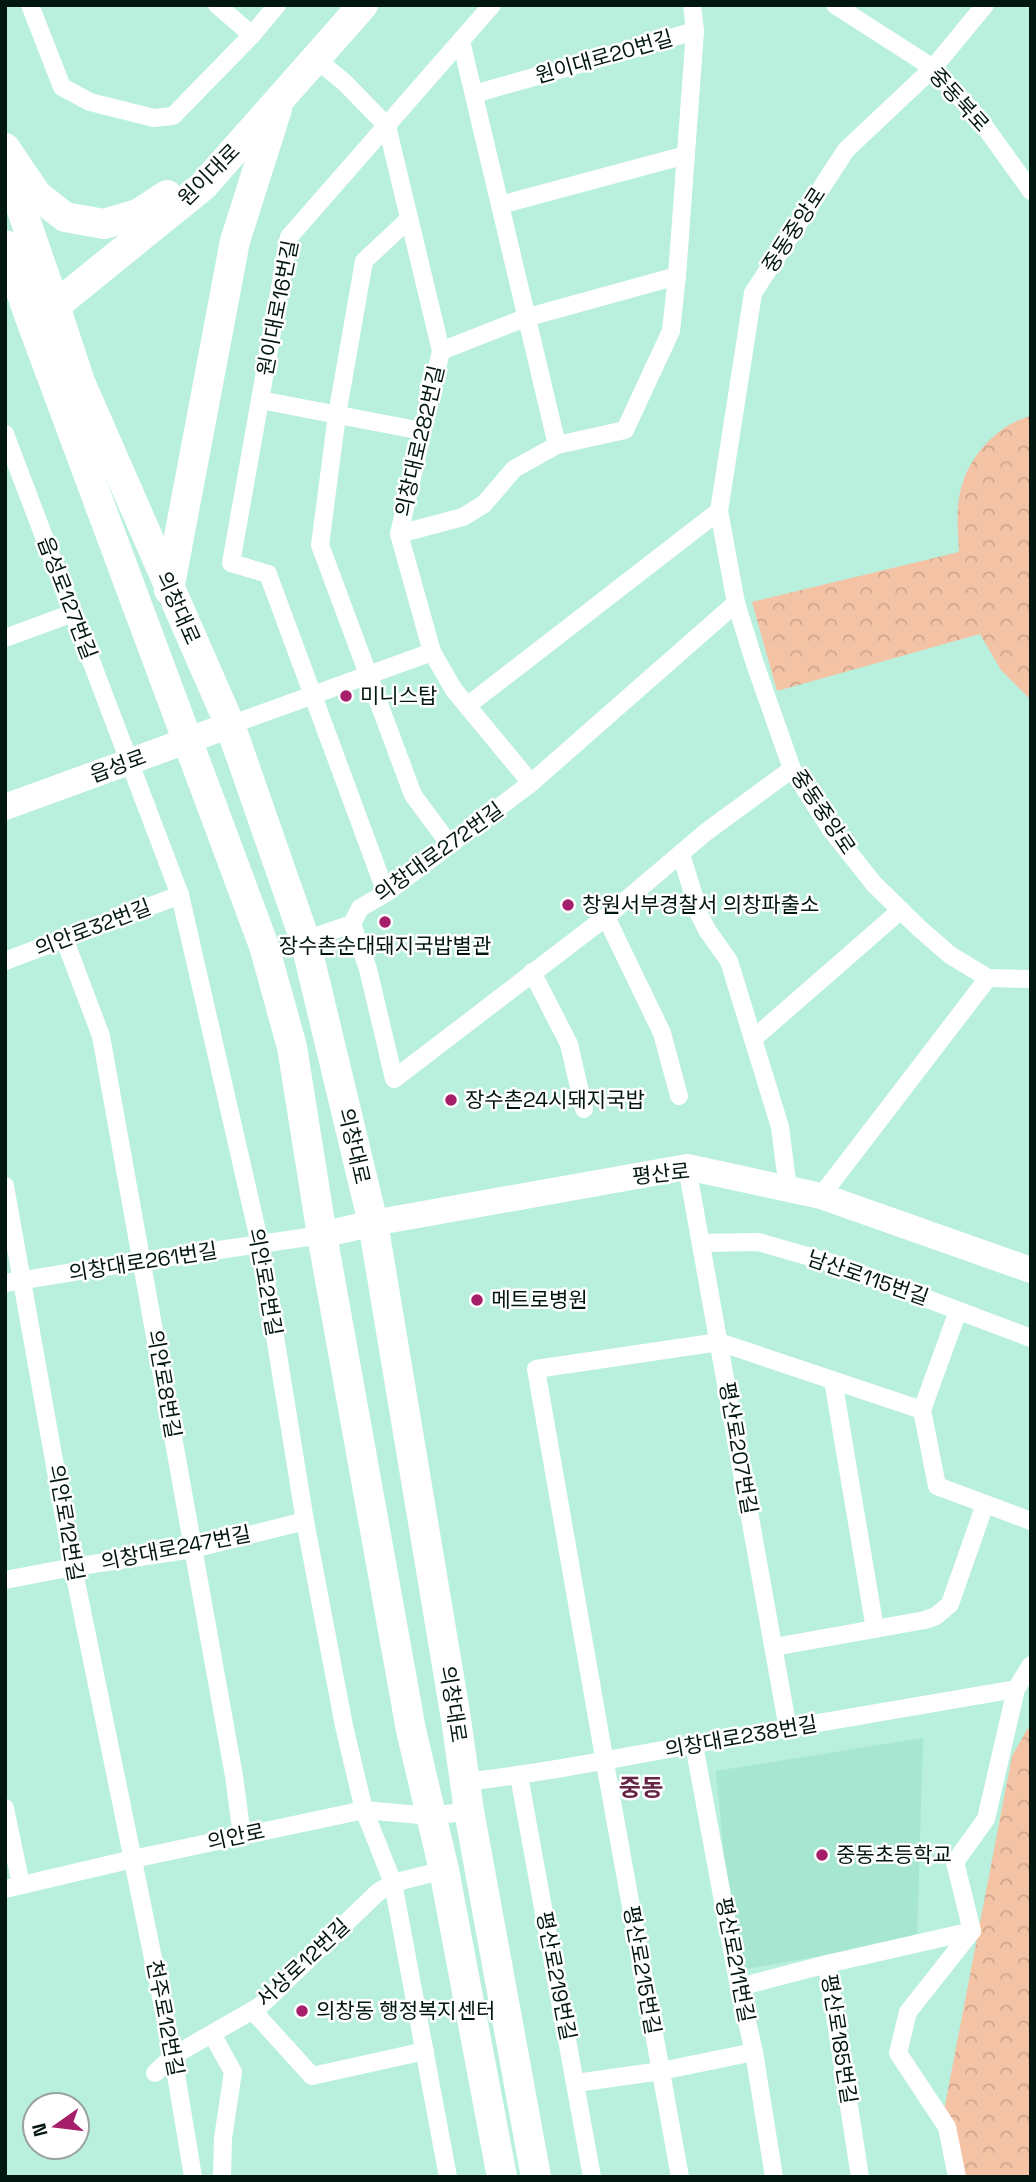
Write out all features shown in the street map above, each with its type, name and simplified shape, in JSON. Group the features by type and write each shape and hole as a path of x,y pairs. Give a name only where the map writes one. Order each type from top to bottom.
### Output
{"main road":[{"name":"원이대로","path":"42,310 203,186 363,5"},
{"path":"5,148 37,195 65,217 104,224 138,214 189,181 246,126 281,97"},
{"path":"169,590 235,241 281,97"},
{"name":"의창대로","path":"5,161 42,310 187,740 264,946 292,1047 322,1236 411,1730 444,1870 502,2177"},
{"name":"의창대로","path":"5,245 79,382 230,725 305,940 373,1223 468,1811 536,2177"},
{"name":"읍성로","path":"5,807 230,725"},
{"name":"평산로","path":"322,1236 373,1223 687,1167 821,1196 1031,1270"}],"street":[{"path":"30,5 62,87 89,102 154,118 173,116 252,35 277,5"},
{"path":"217,5 252,35"},
{"name":"원이대로16번길","path":"260,400 289,237 492,5"},
{"path":"692,5 695,31"},
{"name":"중동북로","path":"835,5 933,68 980,120 1031,191"},
{"name":"중동중앙로","path":"985,5 933,68 846,150 753,293 719,511 736,603 754,664 792,769 831,830 874,884 950,955 988,978 1031,979"},
{"name":"원이대로20번길","path":"399,534 463,517 484,504 513,469 557,445 625,430 671,331 695,31 474,94"},
{"path":"461,41 557,445"},
{"path":"316,59 344,82 387,125 441,351 525,318 677,276"},
{"path":"500,205 686,155"},
{"path":"409,219 364,261 337,415 320,545 413,795 450,845"},
{"name":"의창대로282번길","path":"441,351 399,534 432,652 454,690 531,783"},
{"path":"386,893 268,574 231,562 260,400 422,431"},
{"name":"읍성로127번길","path":"5,434 129,762"},
{"path":"467,706 719,511"},
{"name":"의창대로272번길","path":"352,924 360,908 386,893 531,783 736,603"},
{"path":"5,638 73,613"},
{"path":"230,725 432,652"},
{"name":"의안로2번길","path":"129,762 180,895 260,1244 306,1521 344,1726 364,1810"},
{"path":"305,940 352,924 368,968 394,1079 606,916 706,832 792,769"},
{"path":"681,854 700,916 729,961 780,1127 788,1189"},
{"name":"의안로32번길","path":"5,961 180,895"},
{"path":"753,1039 901,910"},
{"path":"606,916 662,1033 679,1097"},
{"name":"의안로8번길","path":"64,938 101,1036 242,1836"},
{"path":"532,972 569,1044 584,1109"},
{"path":"821,1196 988,978"},
{"name":"평산로207번길","path":"687,1167 788,1729"},
{"name":"의안로12번길","path":"5,1186 14,1282 133,1859"},
{"name":"의창대로261번길","path":"14,1282 322,1236"},
{"name":"남산로115번길","path":"701,1243 758,1242 835,1264 1031,1338"},
{"path":"958,1311 922,1410 937,1486 1031,1521"},
{"path":"719,1342 922,1410"},
{"name":"평산로215번길","path":"680,2177 536,1369 719,1342"},
{"path":"833,1380 875,1629"},
{"path":"774,1647 936,1616 950,1604 985,1504"},
{"name":"의창대로247번길","path":"5,1580 193,1549 306,1521"},
{"path":"957,2177 947,2127 898,2053 908,2011 972,1931 955,1862 986,1819 1016,1689 1031,1665"},
{"name":"의창대로238번길","path":"464,1782 605,1763 1016,1689"},
{"name":"평산로211번길","path":"694,1745 739,1987 754,2052 774,2177"},
{"name":"평산로219번길","path":"519,1776 592,2177"},
{"path":"5,1808 13,1887"},
{"path":"364,1810 393,1883 449,2177"},
{"name":"의안로","path":"13,1887 364,1810 431,1816 468,1811"},
{"name":"천주로12번길","path":"133,1859 173,2056 193,2177"},
{"name":"서상로12번길","path":"155,2073 173,2056 253,2011 377,1893 393,1883 444,1870"},
{"name":"평산로185번길","path":"860,2177 827,1964 972,1931"},
{"path":"739,1987 827,1964"},
{"path":"253,2011 312,2076 425,2051"},
{"path":"212,2034 233,2072 223,2138 222,2177"},
{"path":"576,2083 661,2071 754,2052"}],"shaded area":[{"name":"중동초등학교","path":"923,1738 917,1939 735,1971 716,1771"}],"green space":[{"path":"1031,416 1031,700 1001,670 980,634 777,691 752,602 959,552 959,499 973,460 998,432"},
{"path":"1031,1723 1031,2177 960,2177 942,2121 1012,1756"}],"place":[{"name":"미니스탑","path":"346,696"},
{"name":"창원서부경찰서 의창파출소","path":"568,905"},
{"name":"장수촌순대돼지국밥별관","path":"385,922"},
{"name":"장수촌24시돼지국밥","path":"451,1100"},
{"name":"메트로병원","path":"477,1300"},
{"name":"중동초등학교","path":"822,1855"},
{"name":"의창동 행정복지센터","path":"302,2011"}],"district":[{"name":"중동","path":"641,1788"}]}
